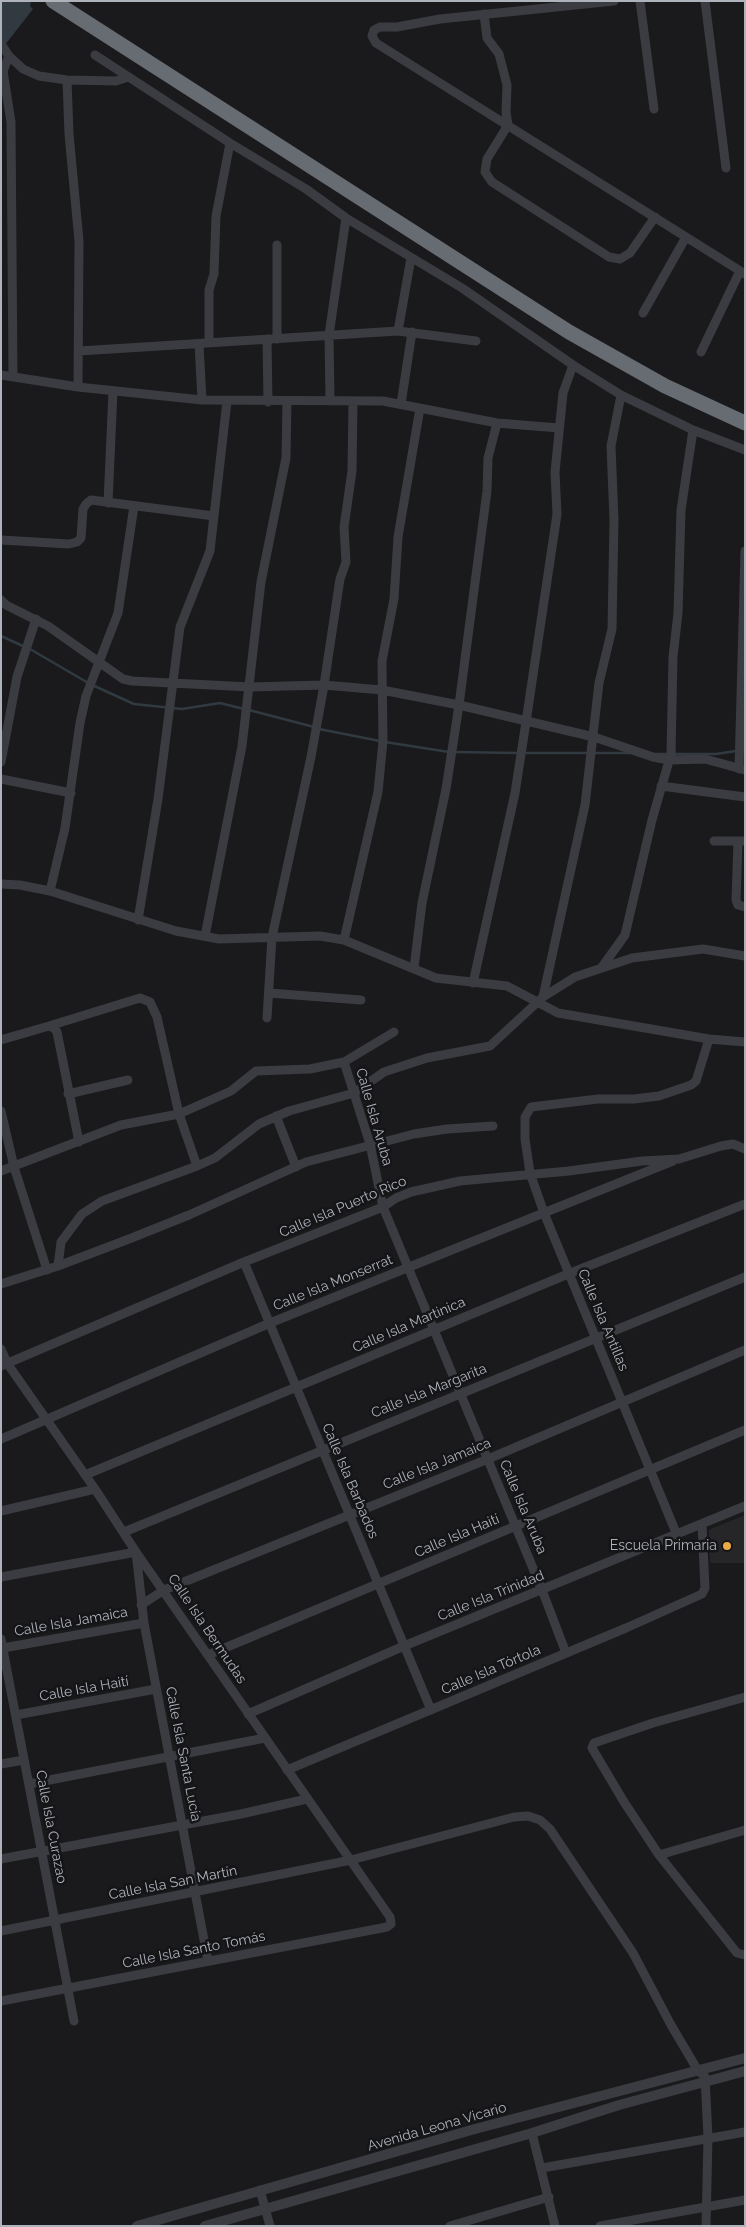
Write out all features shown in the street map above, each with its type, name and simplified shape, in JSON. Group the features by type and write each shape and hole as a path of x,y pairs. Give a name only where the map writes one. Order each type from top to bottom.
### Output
{"highway":[{"path":"53,1 569,332 665,386 745,423"}],"street":[{"path":"614,1 440,19 397,27 380,27 374,30 372,36 376,43 742,272 701,352"},
{"path":"640,1 654,109"},
{"path":"705,1 726,168"},
{"path":"484,14 487,38 499,54 507,85 506,112 508,125 487,159 485,172 492,182 609,257 620,259 630,253 655,218"},
{"path":"1,44 9,56 23,69 39,76 67,80 116,81 128,77"},
{"path":"95,55 230,143 306,189 346,218 462,288 572,365 622,395 693,430 745,450"},
{"path":"9,56 4,71 11,122 13,377"},
{"path":"67,80 69,134 79,241 78,387"},
{"path":"209,343 209,290 214,274 216,216 230,143"},
{"path":"330,401 329,335 346,218"},
{"path":"643,313 686,237"},
{"path":"277,245 277,338"},
{"path":"398,331 411,258"},
{"path":"79,351 398,331 476,340"},
{"path":"401,404 412,332"},
{"path":"267,339 268,402"},
{"path":"200,344 202,400"},
{"path":"473,983 515,793 557,514 555,472 563,393 572,365"},
{"path":"1,375 78,387 202,400 268,402 383,401 497,423 559,428"},
{"path":"108,503 113,391"},
{"path":"541,999 585,806 599,683 612,629 614,520 611,446 622,395"},
{"path":"138,920 158,799 180,627 210,551 227,400"},
{"path":"267,1018 272,937 324,685 340,579 346,562 344,528 352,471 353,401"},
{"path":"205,936 242,746 261,582 286,458 288,402"},
{"path":"344,940 378,792 383,741 382,662 394,599 398,537 420,408"},
{"path":"414,968 422,904 446,789 459,705 487,491 488,458 497,423"},
{"path":"602,967 625,935 661,786 671,754 673,657 678,613 681,510 693,430"},
{"path":"1,540 69,544 77,542 81,538 83,509 91,500 214,516"},
{"path":"50,891 62,848 80,723 98,662 118,613 134,506"},
{"path":"1,600 6,605 36,619 124,679 132,681 250,687 324,685 382,690 459,705 594,737 653,757 669,760 705,759 742,770 745,551"},
{"path":"1,762 17,677 36,619"},
{"path":"1,779 71,794"},
{"path":"661,786 745,797"},
{"path":"714,841 741,841 736,900 738,904 745,907"},
{"path":"1,884 20,885 50,891 176,931 219,939 320,936 344,940 442,979 507,986 541,999 558,1013 710,1039 745,1042"},
{"path":"58,1266 61,1242 82,1214 102,1201 215,1158 254,1127 276,1116 354,1093 384,1072 427,1058 490,1046 541,999 575,978 632,958 703,949 745,956"},
{"path":"269,993 361,1000"},
{"path":"1,1040 140,998 150,1002 157,1017 179,1114 197,1166"},
{"path":"49,1026 56,1032 79,1142"},
{"path":"1,1171 122,1125 179,1114 230,1091 256,1071 310,1069 344,1062 394,1032"},
{"name":"Calle Isla Antillas","path":"677,1535 652,1469 595,1339 544,1213 530,1173 525,1139 525,1117 531,1107 567,1102 659,1096 691,1085 696,1081 710,1039"},
{"name":"Calle Isla Aruba","path":"344,1062 370,1144 383,1207 516,1526 566,1653"},
{"path":"68,1094 128,1080"},
{"path":"1,1111 14,1167 47,1270"},
{"path":"276,1116 296,1166"},
{"path":"1,1284 58,1266 189,1215 296,1166 370,1144 447,1129 493,1126"},
{"name":"Calle Isla Puerto Rico","path":"4,1365 244,1262 383,1207 396,1198 410,1192 452,1183 530,1173 568,1171 642,1161 679,1159 733,1144 745,1149"},
{"name":"Calle Isla Monserrat","path":"1,1439 270,1323 679,1159"},
{"name":"Calle Isla Martinica","path":"85,1474 568,1274 745,1204"},
{"name":"Calle Isla Barbados","path":"244,1262 431,1710"},
{"name":"Calle Isla Margarita","path":"124,1532 745,1277"},
{"name":"Calle Isla Bermudas","path":"1,1349 4,1365 48,1419 136,1552 390,1916 391,1924"},
{"name":"Calle Isla Jamaica","path":"141,1605 164,1590 488,1459 745,1350"},
{"name":"Calle Isla Haití","path":"208,1655 745,1430"},
{"path":"1,1511 95,1489"},
{"name":"Calle Isla Trinidad","path":"248,1714 404,1646 745,1506"},
{"name":"Calle Isla Tórtola","path":"288,1770 566,1653 704,1592 702,1525"},
{"path":"1,1577 136,1552"},
{"name":"Calle Isla Santa Lucía","path":"136,1552 141,1605 208,1961"},
{"name":"Calle Isla Jamaica","path":"2,1643 144,1622"},
{"name":"Calle Isla Curazao","path":"2,1643 74,2021"},
{"name":"Calle Isla Haití","path":"16,1715 156,1689"},
{"path":"1,1694 11,1692"},
{"path":"745,1698 653,1722 594,1743 592,1748 659,1855 737,1953 745,1955"},
{"path":"29,1784 265,1738"},
{"path":"1,1764 24,1760"},
{"path":"1,1859 241,1814 307,1799"},
{"name":"Calle Isla San Martín","path":"1,1931 351,1860 514,1817 528,1816 540,1820 550,1829 633,1953 697,2069 706,2081"},
{"path":"659,1855 745,1830"},
{"name":"Calle Isla Santo Tomás","path":"1,2001 387,1927 391,1924"},
{"name":"Avenida Leona Vicario","path":"137,2226 697,2069 745,2058"},
{"path":"205,2226 745,2070"},
{"path":"706,2081 708,2137 706,2226"},
{"path":"542,2168 708,2137 745,2132"},
{"path":"532,2133 555,2226"},
{"path":"260,2190 270,2226"},
{"path":"450,2226 549,2197"},
{"path":"600,2226 745,2200"}],"shaded area":[{"path":"1,1 31,1 30,6 33,9 1,50"},
{"name":"Escuela Primaria","path":"745,1515 745,1563 710,1563 709,1530"}],"waterway":[{"path":"1,636 25,647"},
{"path":"30,649 90,684 134,704 182,709 220,703 244,709"},
{"path":"249,710 314,727"},
{"path":"319,729 380,741"},
{"path":"385,742 449,752"},
{"path":"657,754 716,754 736,751"},
{"path":"454,752 519,753"},
{"path":"524,753 631,753"}],"place":[{"name":"Escuela Primaria","path":"727,1546"}]}
